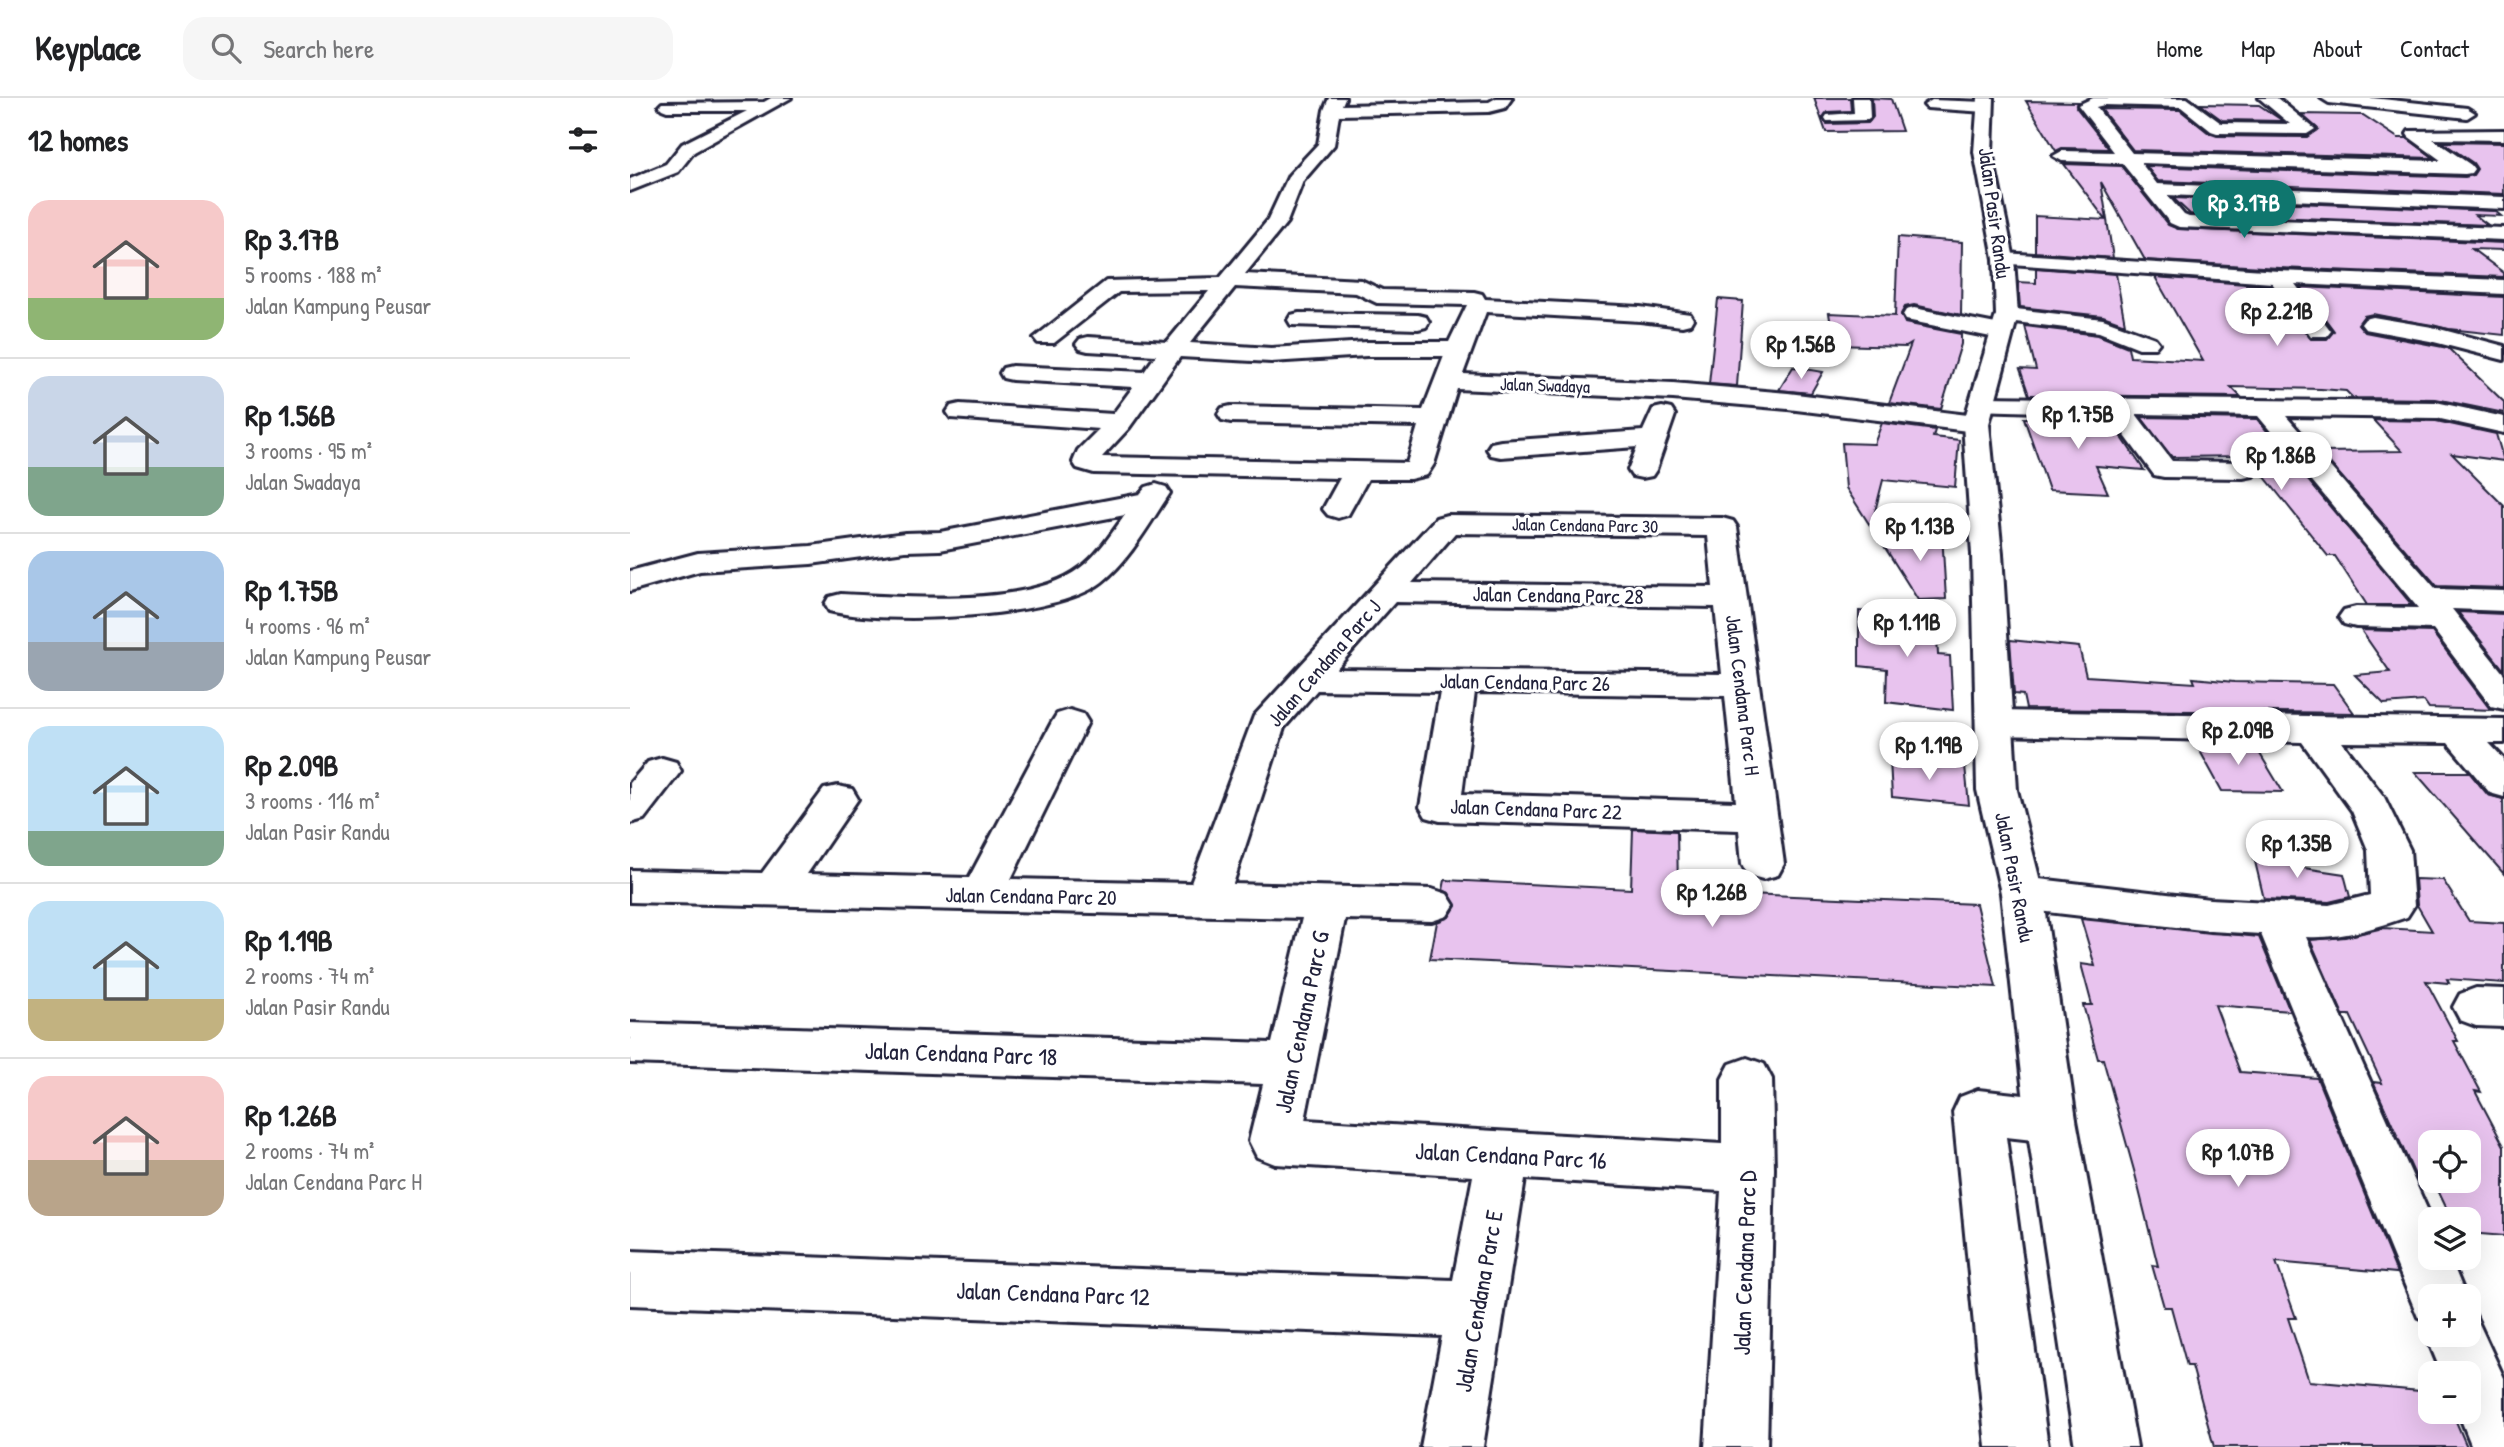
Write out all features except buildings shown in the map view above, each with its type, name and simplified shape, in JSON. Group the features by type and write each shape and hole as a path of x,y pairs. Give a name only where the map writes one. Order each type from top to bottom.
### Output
{"street":[{"path":"1046,338 1114,286 1229,282 1360,287 1377,296 1467,298 1478,301 1433,418 1417,469 1357,471 1094,465 1087,462 1088,456 1119,422 1161,365 1229,282 1277,222 1295,179 1326,145 1334,104 1489,107 1500,105 1504,98"},
{"path":"1833,98 1833,120 1862,117 1861,98"},
{"path":"2329,98 2479,110 2417,98"},
{"path":"2269,99 2307,129 2217,128 2183,100 2088,103 2089,111 2125,157 2177,219 2186,223 2504,234"},
{"path":"2269,99 2376,113 2405,127 2504,197"},
{"path":"667,106 775,102"},
{"path":"630,186 672,168 688,148 775,102"},
{"path":"1932,105 1986,102"},
{"name":"Jalan Pasir Randu","path":"1986,102 1983,152 2004,259 2004,323 1997,357 1979,415 1996,723 1997,790 2022,893 2051,1120 2106,1447"},
{"path":"2405,127 2504,135"},
{"path":"2062,156 2462,167"},
{"path":"2152,189 2504,203"},
{"path":"2004,259 2279,278 2504,286"},
{"path":"2279,278 2319,331"},
{"path":"2297,301 2331,304"},
{"path":"2354,307 2364,309 2378,333 2432,334 2504,353"},
{"path":"1299,320 1474,314 1640,314 1682,319"},
{"path":"1914,315 2004,323 2103,326 2147,342"},
{"path":"1088,344 1161,365"},
{"path":"1012,373 1161,365"},
{"name":"Jalan Swadaya","path":"1161,365 1453,367 1673,391 1979,415 2117,407 2436,410 2504,425"},
{"path":"1642,470 1652,438 1673,391"},
{"path":"2117,407 2164,469 2243,470"},
{"path":"2264,407 2435,608 2504,698"},
{"path":"960,412 1119,422"},
{"path":"1231,414 1433,418"},
{"path":"1501,449 1652,438"},
{"path":"841,604 982,605 1045,597 1091,575 1176,466"},
{"path":"1338,509 1357,471"},
{"path":"630,581 698,562 811,555 905,542 940,541 1151,501"},
{"name":"Jalan Cendana Parc 30","path":"1447,524 1722,527"},
{"name":"Jalan Cendana Parc J","path":"1206,900 1267,724 1447,524"},
{"name":"Jalan Cendana Parc H","path":"1722,527 1763,864"},
{"name":"Jalan Cendana Parc 28","path":"1386,593 1731,597"},
{"path":"2356,617 2504,601"},
{"name":"Jalan Cendana Parc 26","path":"1308,679 1742,685"},
{"name":"Jalan Cendana Parc 22","path":"1459,681 1440,807 1758,817"},
{"path":"982,894 1070,722"},
{"path":"1996,723 2504,731"},
{"path":"2022,893 2277,920 2329,922 2392,906 2389,850 2370,807 2313,730"},
{"path":"2459,731 2504,784"},
{"path":"630,809 662,771"},
{"path":"774,889 838,799"},
{"name":"Jalan Cendana Parc 20","path":"630,886 1432,905"},
{"name":"Jalan Cendana Parc G","path":"1275,1141 1327,902"},
{"path":"2277,920 2432,1284"},
{"name":"Jalan Cendana Parc 18","path":"630,1043 1292,1064"},
{"name":"Jalan Cendana Parc D","path":"1736,1447 1748,1169 1746,1079"},
{"path":"2017,1447 1978,1112 2051,1120"},
{"name":"Jalan Cendana Parc 16","path":"1275,1141 1748,1169"},
{"name":"Jalan Cendana Parc E","path":"1452,1447 1503,1154"},
{"name":"Jalan Cendana Parc 12","path":"630,1278 1476,1309"},
{"path":"2460,1347 2502,1447"}]}
